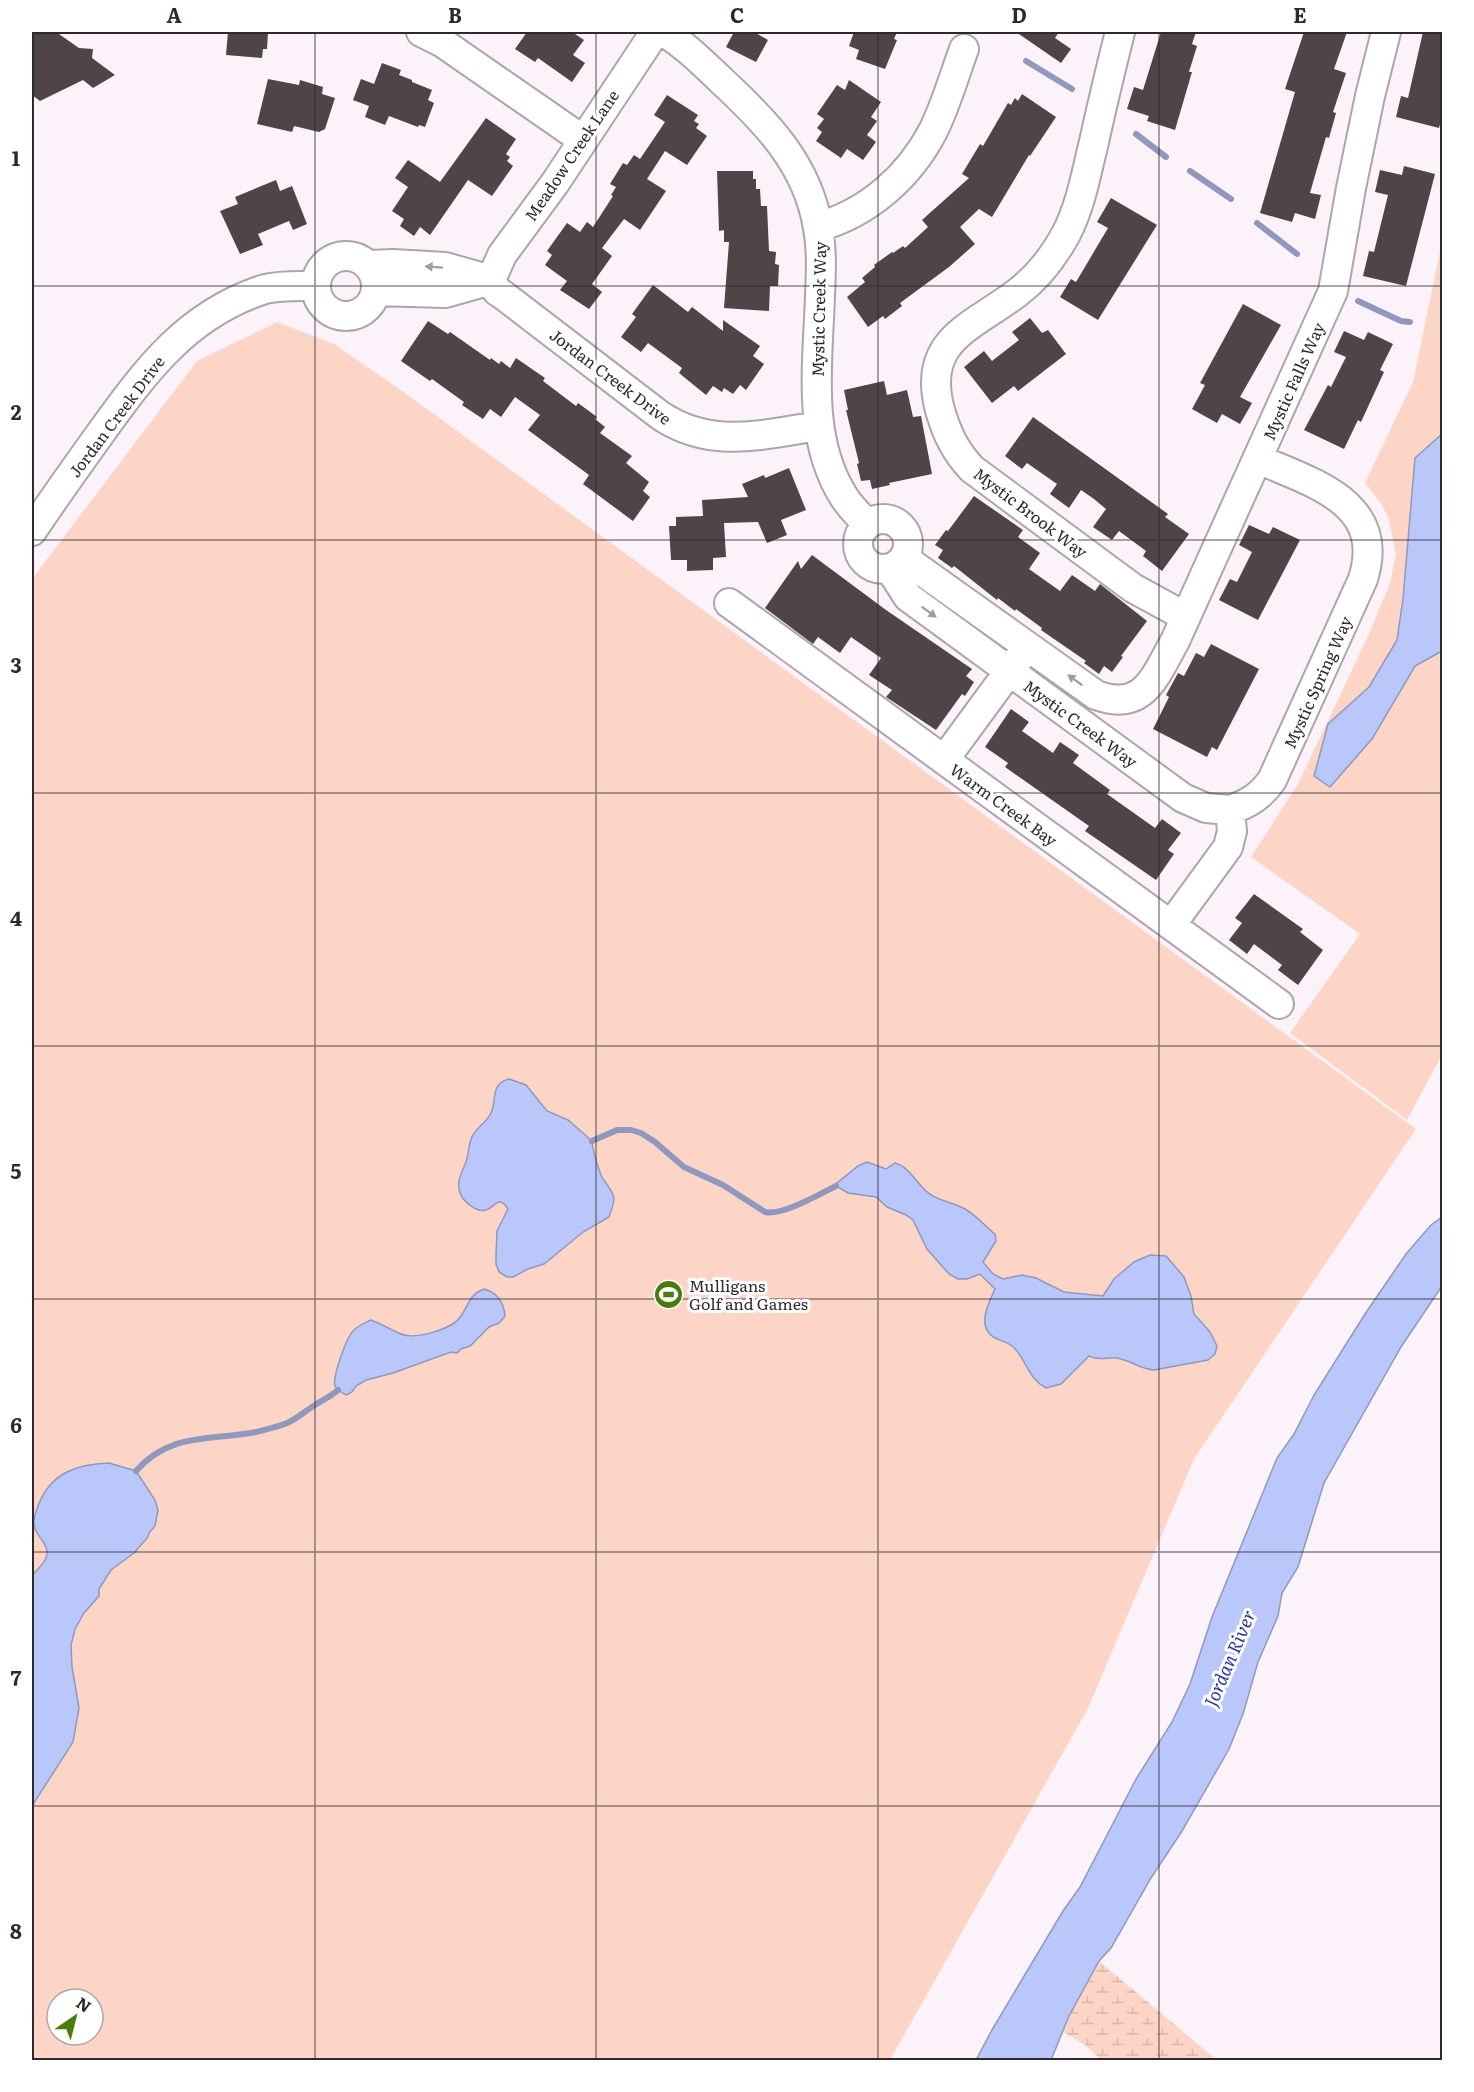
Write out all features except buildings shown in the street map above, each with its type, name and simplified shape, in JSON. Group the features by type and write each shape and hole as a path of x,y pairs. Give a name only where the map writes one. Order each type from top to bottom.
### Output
{"street":[{"path":"421,32 443,44 582,141"},
{"name":"Meadow Creek Lane","path":"491,280 496,263 555,183 655,32"},
{"name":"Mystic Creek Way","path":"664,32 691,52 761,117 791,155 801,174 814,208 821,265 817,395 819,426 824,450 835,480 845,499 867,524"},
{"name":"Mystic Brook Way","path":"1120,32 1080,200 1066,233 1044,266 1030,282 951,340 938,364 935,376 936,389 946,433 953,446 972,469 1133,588 1186,617"},
{"name":"Mystic Falls Way","path":"1128,700 1142,692 1152,680 1186,617 1333,291 1351,188 1386,32"},
{"path":"818,227 838,222 872,202 914,162 934,130 964,48"},
{"path":"350,255 360,259 372,278 371,303 362,312 350,316 337,315 326,309 318,299 315,286 317,276 329,260 350,255"},
{"path":"372,278 393,264 445,267 491,280"},
{"name":"Jordan Creek Drive","path":"491,280 497,291 661,416 685,430 724,438 819,426"},
{"name":"Jordan Creek Drive","path":"32,531 138,381 162,354 191,328 226,307 266,289 315,286"},
{"name":"Mystic Spring Way","path":"1230,810 1243,806 1260,795 1272,780 1363,579 1368,560 1364,528 1351,507 1331,492 1258,459"},
{"path":"874,520 890,520 903,528 909,543 897,564 880,570 865,562 860,555 858,539 867,524 874,520"},
{"name":"Mystic Creek Way","path":"897,564 908,597 1183,798 1206,808 1230,810"},
{"name":"Mystic Creek Way","path":"897,564 1028,646 1096,695 1106,699 1128,700"},
{"name":"Warm Creek Bay","path":"729,603 1279,1004"},
{"path":"944,760 1028,646"},
{"path":"1171,926 1228,847 1232,831 1230,810"}],"green space":[{"path":"1442,242 1442,1055 1407,1120 1290,1033 1360,934 1251,857 1298,784 1368,636 1390,583 1396,554 1389,520 1382,505 1365,483 1413,382"},
{"name":"Mulligans Golf and Games","path":"277,322 334,344 405,393 1416,1129 1194,1459 1088,1708 890,2060 32,2060 32,579 197,361"},
{"path":"1099,1961 1214,2060 1101,2060 1084,2044 1063,2032 1069,2016"}],"water":[{"path":"1442,434 1442,651 1415,666 1372,739 1330,787 1314,776 1328,724 1369,687 1397,640 1403,599 1415,458"},
{"path":"509,1079 526,1085 547,1111 568,1120 592,1141 601,1174 614,1198 609,1217 583,1232 544,1264 513,1277 507,1277 499,1272 496,1264 497,1231 508,1209 502,1202 486,1210 474,1208 460,1193 459,1184 471,1138 491,1113 499,1085"},
{"path":"867,1162 886,1169 895,1163 900,1165 930,1194 960,1207 977,1218 995,1234 996,1241 983,1262 993,1274 1003,1279 1022,1275 1036,1278 1064,1292 1103,1296 1114,1279 1134,1262 1150,1255 1166,1256 1184,1277 1191,1296 1194,1314 1210,1332 1217,1346 1215,1354 1208,1360 1154,1370 1117,1358 1100,1359 1089,1356 1061,1384 1046,1388 1032,1376 1015,1349 990,1335 986,1329 985,1316 995,1289 980,1274 967,1279 958,1279 949,1274 927,1249 913,1220 887,1207 876,1197 848,1193 836,1186 858,1166"},
{"name":"Jordan River","path":"1442,1217 1442,1286 1401,1347 1324,1483 1298,1567 1282,1593 1278,1616 1258,1662 1243,1714 1229,1749 1111,1948 1099,1961 1069,2016 1051,2060 976,2060 1063,1911 1080,1887 1136,1779 1172,1722 1190,1684 1212,1617 1277,1458 1294,1434 1314,1395 1365,1314 1406,1254 1431,1225"},
{"path":"484,1289 499,1299 505,1316 499,1323 489,1327 470,1346 457,1353 451,1352 366,1380 346,1395 336,1388 336,1374 341,1357 351,1334 358,1327 371,1320 401,1334 415,1336 433,1332 457,1321 473,1297"},
{"path":"109,1463 136,1471 155,1500 158,1510 155,1526 134,1553 111,1570 99,1589 99,1596 84,1613 75,1629 71,1645 72,1667 79,1708 73,1742 32,1806 32,1576 47,1556 47,1549 36,1532 34,1517 43,1495 57,1478 76,1468"}],"waterway":[{"path":"1026,61 1072,89"},
{"path":"1136,134 1166,157"},
{"path":"1190,171 1231,199"},
{"path":"1257,223 1297,254"},
{"path":"1358,301 1401,321 1410,322"},
{"path":"592,1141 617,1130 641,1133 684,1167 723,1185 765,1212 791,1208 836,1186"},
{"path":"136,1471 149,1458 177,1444 256,1432 283,1424 338,1390"}],"place":[{"name":"Mulligans Golf and Games","path":"668,1294"}]}
